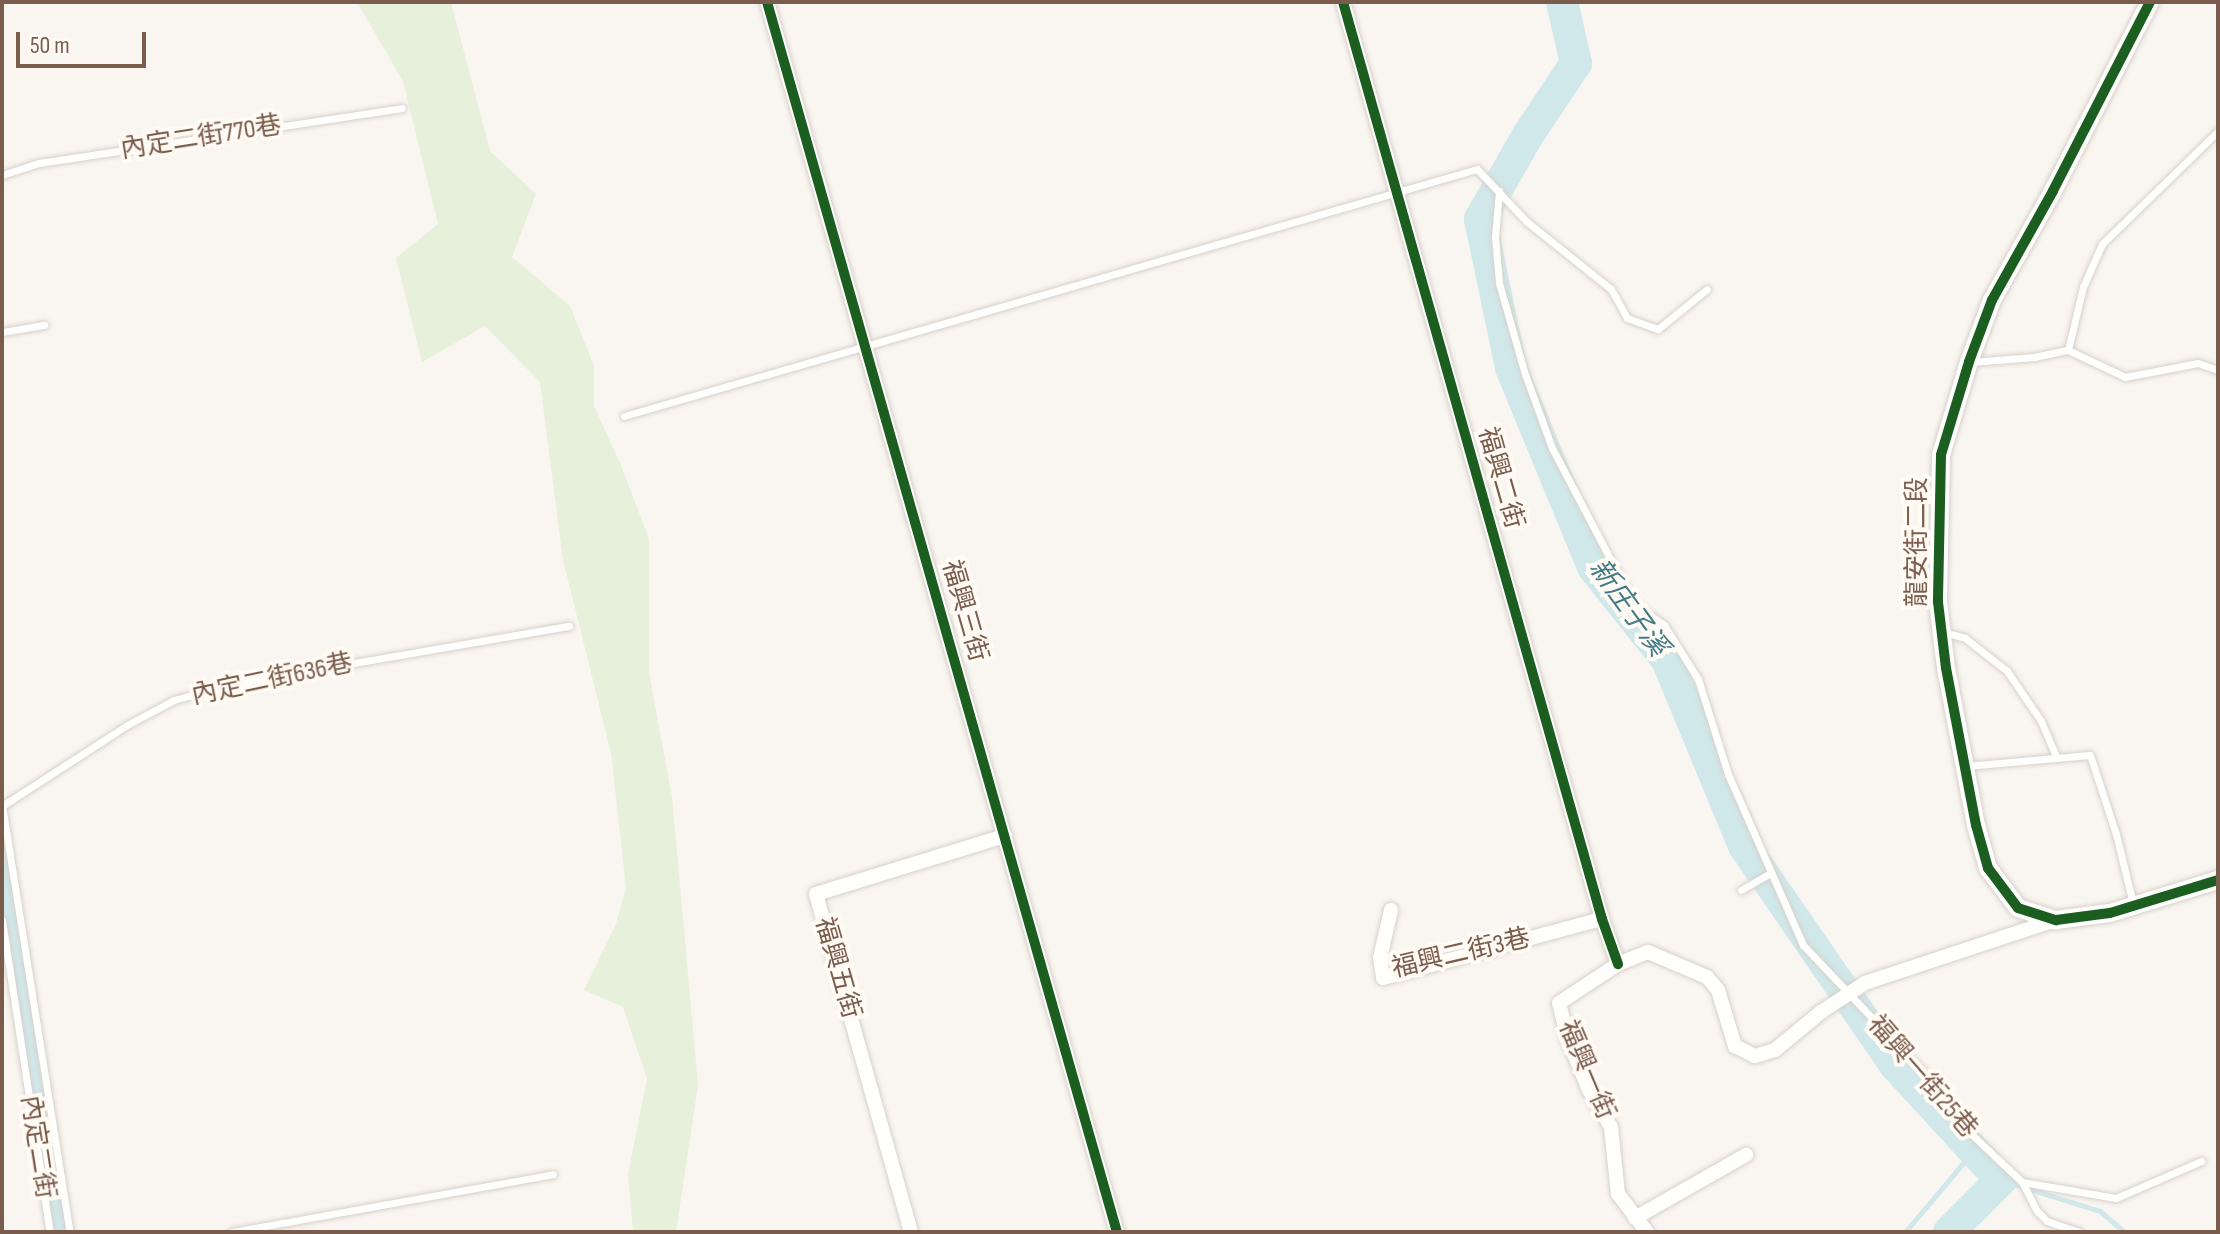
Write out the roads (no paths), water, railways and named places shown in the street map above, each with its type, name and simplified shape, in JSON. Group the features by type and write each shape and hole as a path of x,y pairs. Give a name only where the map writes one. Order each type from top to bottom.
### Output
{"street":[{"name":"福興三街","path":"767,2 1117,1232"},
{"name":"福興二街","path":"1343,2 1602,919 1618,964"},
{"name":"龍安街二段","path":"2150,2 2053,191 1992,300 1969,362 1941,455 1937,552 1941,631 1964,766 1988,868 2018,908 2056,920 2110,913 2218,880"},
{"name":"福興五街","path":"911,1232 816,894 1005,836"},
{"name":"福興二街3巷","path":"1391,910 1380,958 1383,978 1602,919"},
{"path":"1843,997 1865,983 2056,920"},
{"name":"福興一街","path":"1647,1232 1618,1194 1611,1127 1589,1090 1568,1039 1559,1003 1618,964 1648,952 1707,977 1718,990 1735,1046 1755,1056 1775,1050 1843,997"},
{"path":"1635,1218 1746,1155"}],"lane":[{"name":"內定二街770巷","path":"2,175 39,163 402,108"},
{"path":"2068,350 2083,287 2102,244 2218,131"},
{"path":"624,416 1477,169 1526,221 1611,289 1627,318 1658,329 1707,289"},
{"name":"福興一街25巷","path":"1499,191 1495,237 1499,283 1525,374 1552,448 1634,604 1664,625 1698,679 1728,774 1803,945 1843,997 1944,1094 1948,1112 2022,1182 2047,1221 2079,1232"},
{"path":"2,332 44,325"},
{"path":"1969,362 2034,357 2068,350 2125,377 2198,363 2218,370"},
{"name":"內定二街636巷","path":"2,805 127,725 174,700 232,684 569,626"},
{"path":"1941,631 1965,638 2007,671 2041,721 2056,756"},
{"path":"1964,766 2090,755 2116,834 2134,906"},
{"path":"2,805 70,1232"},
{"path":"1741,890 1771,873"},
{"name":"內定二街","path":"2,920 50,1232"},
{"path":"2022,1182 2116,1198 2201,1161"},
{"path":"232,1232 553,1174"}],"waterway":[{"name":"新庄子溪","path":"1562,2 1576,63 1528,135 1480,219 1511,368 1593,567 1667,660 1744,846 1896,1066 2001,1180 1949,1232"},
{"path":"2,847 63,1232"},
{"path":"1905,1232 1975,1149"},
{"path":"2001,1180 2100,1211 2124,1232"}]}
